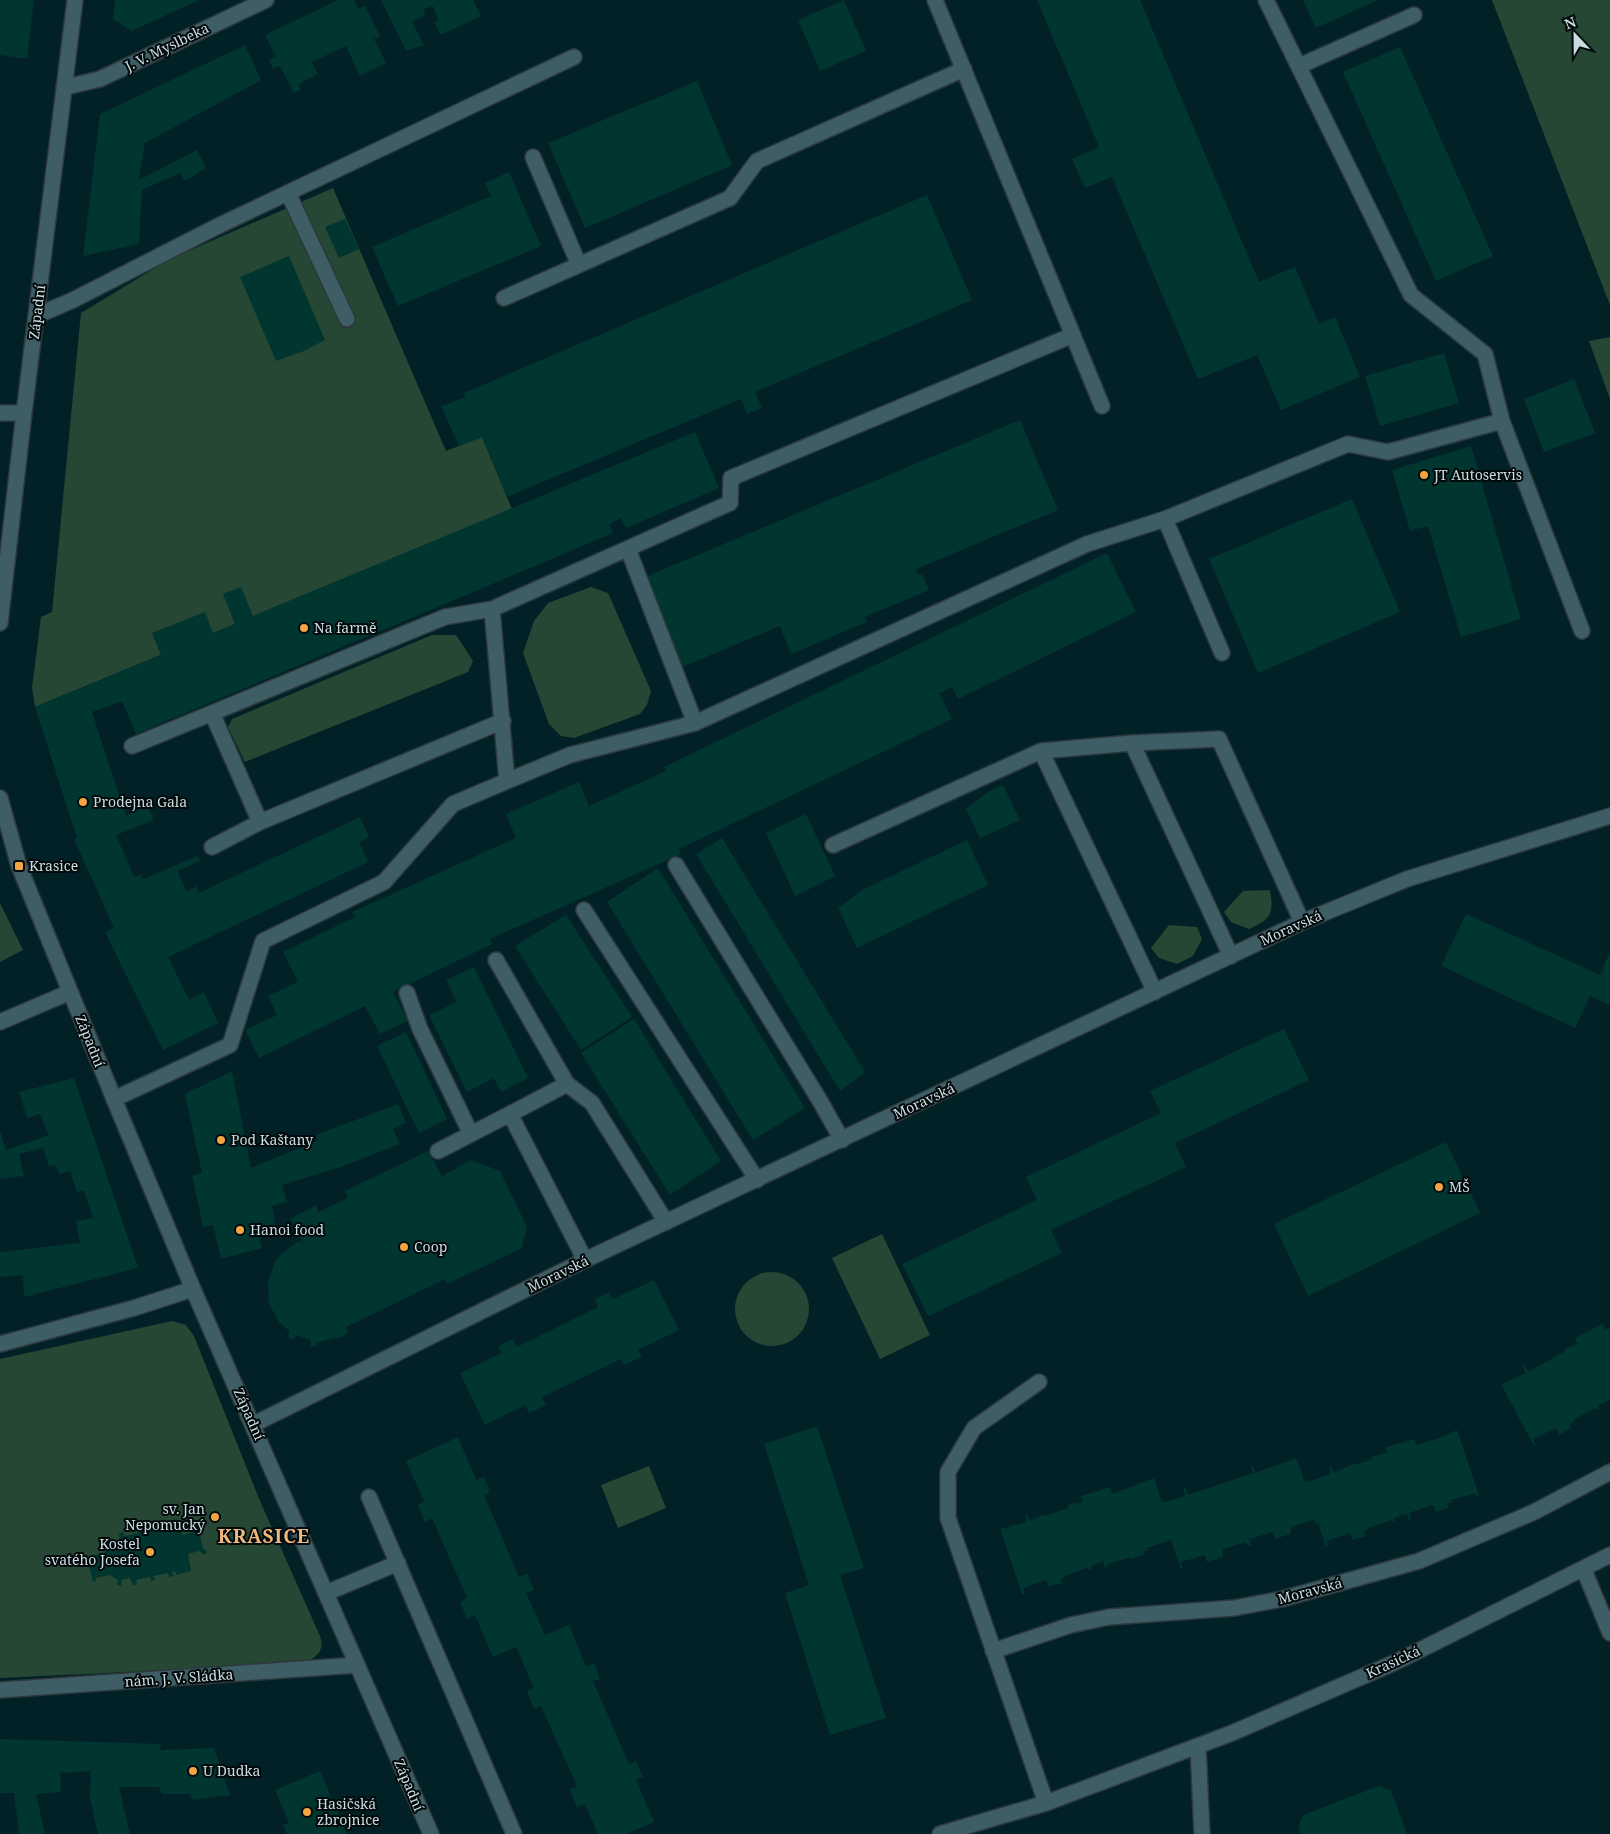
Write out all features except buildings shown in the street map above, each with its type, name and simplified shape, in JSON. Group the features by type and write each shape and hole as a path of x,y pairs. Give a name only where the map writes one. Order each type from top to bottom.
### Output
{"street":[{"name":"Západní","path":"0,623 75,0"},
{"name":"J. V. Myslbeka","path":"66,87 100,79 266,0"},
{"path":"935,0 1102,406"},
{"path":"1266,0 1411,295 1485,354 1502,421 1582,632"},
{"path":"1299,66 1414,15"},
{"path":"36,316 574,57"},
{"path":"504,298 730,198 758,161 964,69"},
{"path":"533,158 579,265"},
{"path":"288,194 347,319"},
{"path":"132,746 445,617 492,609 730,503 731,478 1073,335"},
{"path":"0,413 24,413"},
{"path":"114,1099 230,1045 263,941 384,882 453,804 570,755 695,723 1087,544 1165,520 1348,444 1388,452 1502,421"},
{"path":"1165,520 1222,652"},
{"path":"628,549 695,723"},
{"path":"492,609 507,781"},
{"path":"212,713 260,822"},
{"path":"212,847 260,822 503,721"},
{"path":"833,845 1041,751 1132,743 1219,739 1302,922"},
{"path":"1132,743 1231,956"},
{"path":"1041,751 1155,992"},
{"name":"Západní","path":"0,798 19,866 114,1099 193,1289 254,1424 430,1834"},
{"name":"Moravská","path":"254,1424 585,1260 1302,922 1407,879 1610,816"},
{"path":"676,866 842,1140"},
{"path":"584,910 756,1180"},
{"path":"496,960 567,1084 592,1103 666,1222"},
{"path":"0,1022 70,992"},
{"path":"407,993 420,1030 471,1134"},
{"path":"438,1151 567,1084"},
{"path":"510,1114 585,1260"},
{"path":"0,1344 115,1314 193,1289"},
{"path":"1040,1382 974,1428 948,1472 948,1518 1046,1803"},
{"name":"Moravská","path":"993,1651 1072,1625 1109,1617 1234,1608 1282,1599 1419,1561 1534,1512 1610,1472"},
{"path":"369,1497 514,1834"},
{"name":"Krasická","path":"940,1834 1046,1803 1198,1746 1396,1662 1584,1570 1610,1555"},
{"path":"326,1593 398,1563"},
{"path":"1584,1570 1610,1634"},
{"name":"nám. J. V. Sládka","path":"0,1690 357,1665"},
{"path":"1198,1746 1202,1834"}],"green space":[{"path":"1492,0 1610,0 1610,305"},
{"path":"333,188 446,451 482,437 512,509 35,707 32,688 41,617 52,612 81,313 170,259"},
{"path":"1610,337 1610,399 1589,341"},
{"path":"591,587 608,593 651,691 647,705 640,714 574,738 561,736 549,724 523,653 534,621 548,603"},
{"path":"432,635 456,635 473,661 468,672 245,762 228,727 232,719"},
{"path":"1270,890 1272,905 1269,915 1262,922 1249,929 1231,922 1224,912 1243,891"},
{"path":"0,903 23,950 0,962"},
{"path":"1169,925 1197,927 1202,939 1193,956 1177,964 1159,958 1151,948"},
{"path":"882,1234 930,1335 880,1359 832,1258"},
{"path":"772,1272 793,1278 803,1288 809,1309 803,1330 793,1340 772,1346 751,1340 741,1330 735,1309 741,1288 751,1278"},
{"path":"172,1321 186,1325 194,1336 260,1501 320,1636 320,1651 313,1658 299,1664 0,1678 0,1359"},
{"path":"649,1466 666,1508 618,1528 601,1485"}],"place":[{"name":"JT Autoservis","path":"1424,475"},
{"name":"Na farmě","path":"304,628"},
{"name":"Prodejna Gala","path":"83,802"},
{"name":"Krasice","path":"19,866"},
{"name":"Pod Kaštany","path":"221,1140"},
{"name":"MŠ","path":"1439,1187"},
{"name":"Hanoi food","path":"240,1230"},
{"name":"Coop","path":"404,1247"},
{"name":"sv. Jan Nepomucký","path":"215,1517"},
{"name":"Kostel svatého Josefa","path":"150,1552"},
{"name":"U Dudka","path":"193,1771"},
{"name":"Hasičská zbrojnice","path":"307,1812"}],"district":[{"name":"KRASICE","path":"264,1536"}]}
